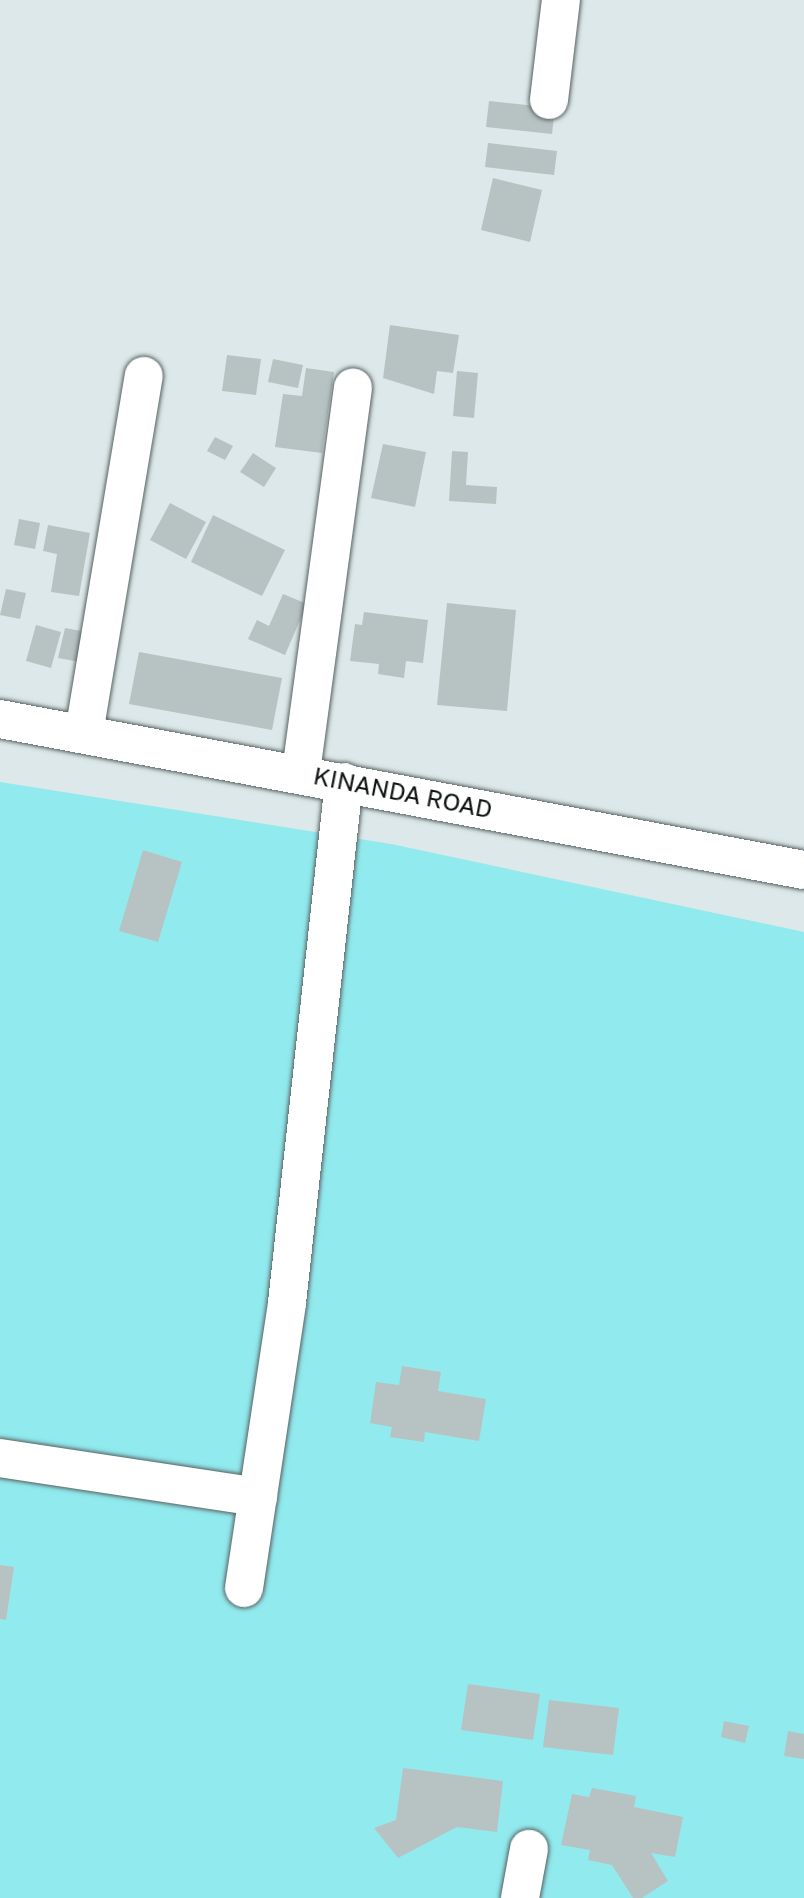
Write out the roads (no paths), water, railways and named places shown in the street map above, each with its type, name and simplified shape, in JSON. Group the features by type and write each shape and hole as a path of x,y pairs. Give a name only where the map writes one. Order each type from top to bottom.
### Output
{"street":[{"path":"549,100 561,0"},
{"path":"84,733 144,376"},
{"path":"301,772 353,387"},
{"name":"KINANDA ROAD","path":"0,719 301,772 804,870"},
{"path":"244,1588 287,1303 344,782"},
{"path":"0,1458 258,1497"},
{"path":"520,1898 529,1849"}]}
